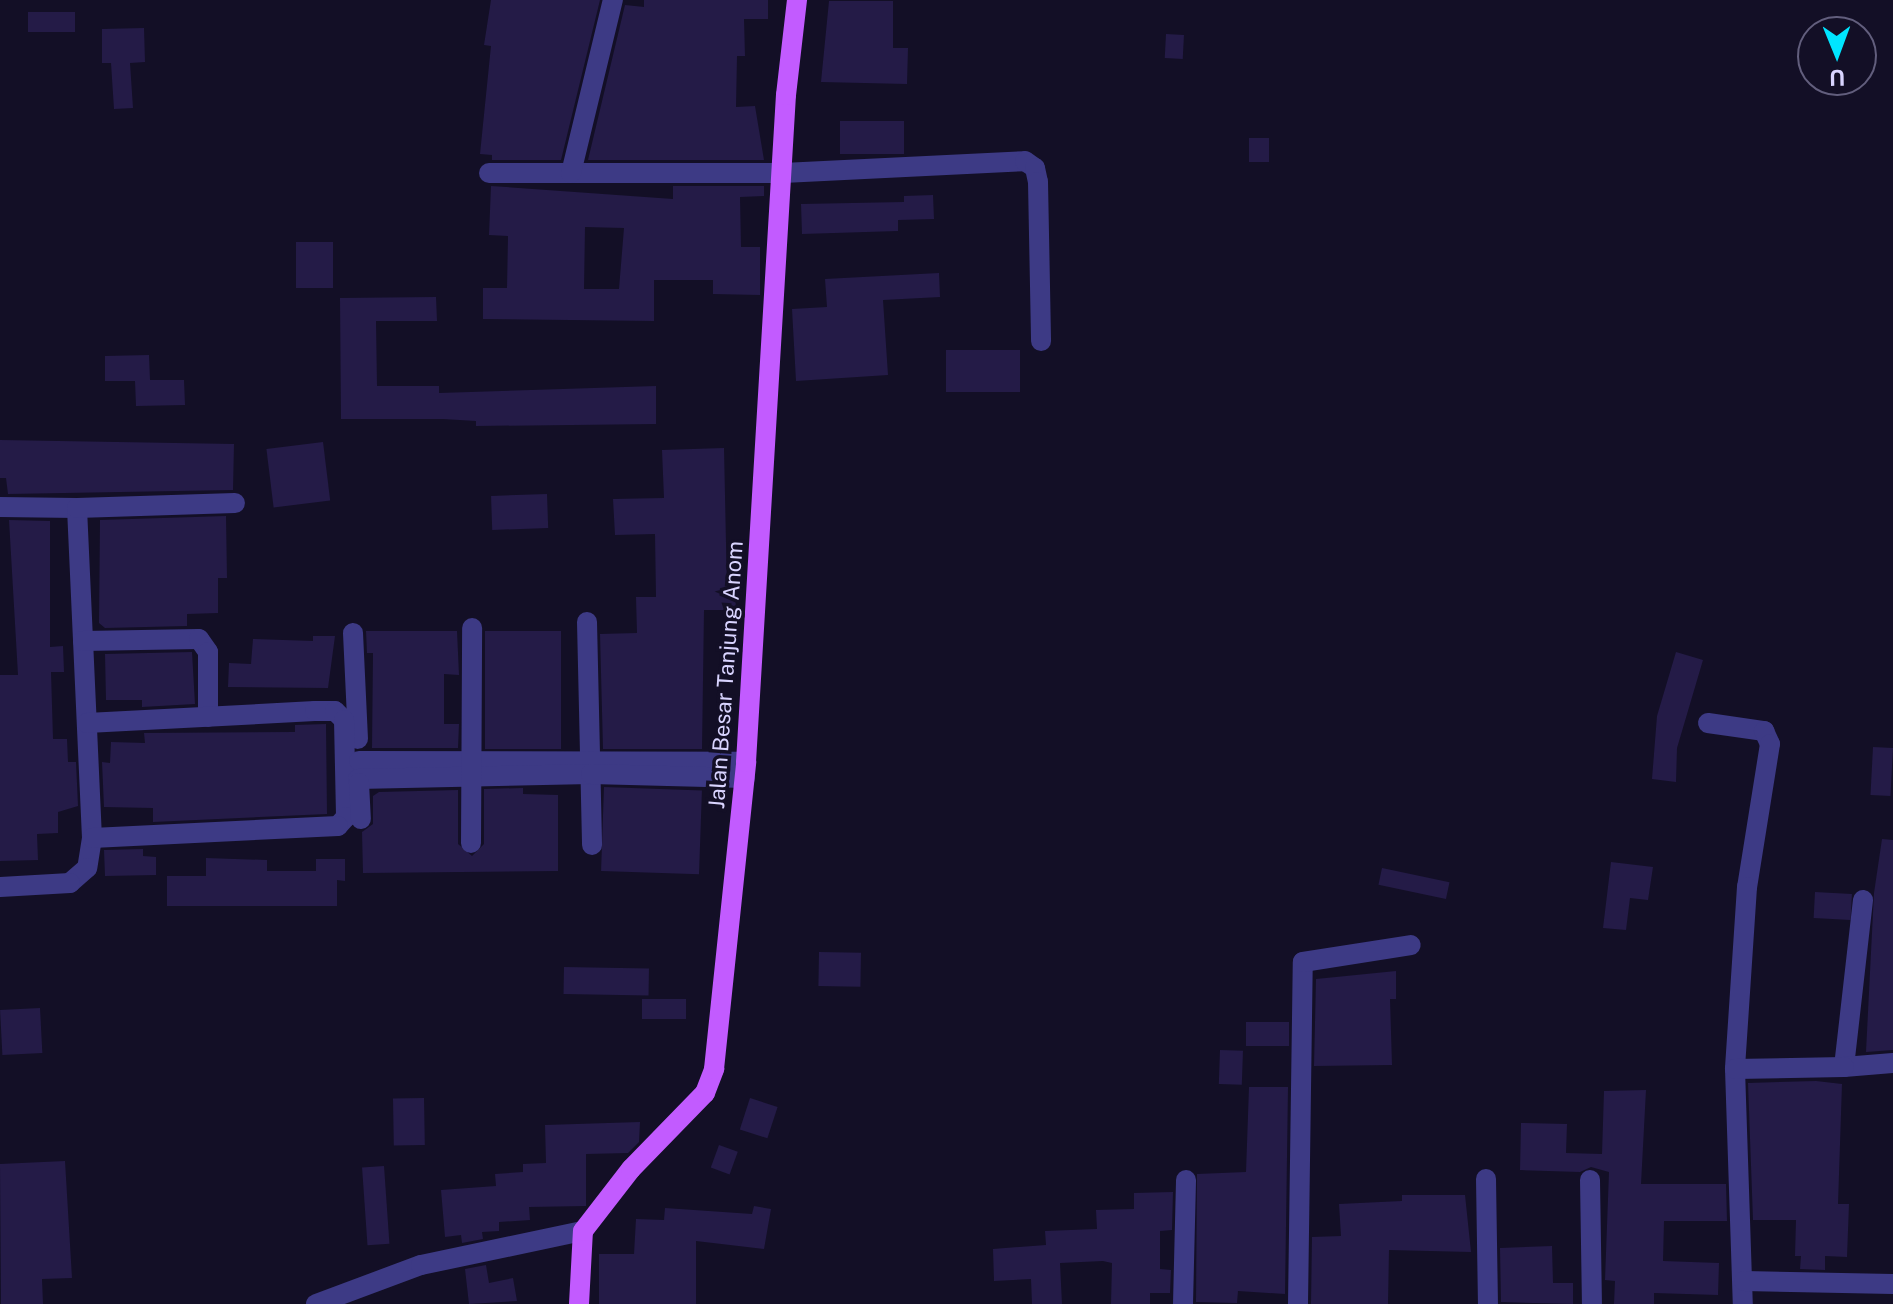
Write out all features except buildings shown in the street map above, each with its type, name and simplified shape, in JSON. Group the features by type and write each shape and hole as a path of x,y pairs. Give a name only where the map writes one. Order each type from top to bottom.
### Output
{"main road":[{"name":"Jalan Besar Tanjung Anom","path":"583,1231 711,1082 746,770 783,173 797,0"},
{"path":"579,1304 583,1231"}],"street":[{"path":"571,173 613,0"},
{"path":"489,173 783,173 1025,161 1035,168 1038,182 1041,341"},
{"path":"0,507 235,503"},
{"path":"0,887 70,883 87,868 92,838 77,508"},
{"path":"587,622 592,845"},
{"path":"471,843 472,628"},
{"path":"353,633 361,819"},
{"path":"83,641 199,639 208,652 208,717"},
{"path":"87,723 335,711 344,720 346,817 338,826 317,831 92,838"},
{"path":"1708,723 1764,731 1770,744 1747,887 1735,1069 1743,1304"},
{"path":"359,770 591,767 746,770"},
{"path":"1844,1067 1863,900"},
{"path":"1298,1304 1303,962 1411,945"},
{"path":"1735,1069 1893,1063"},
{"path":"1486,1179 1488,1304"},
{"path":"1183,1304 1186,1180"},
{"path":"1590,1180 1592,1304"},
{"path":"316,1304 421,1265 583,1231"},
{"path":"1744,1281 1893,1284"}]}
